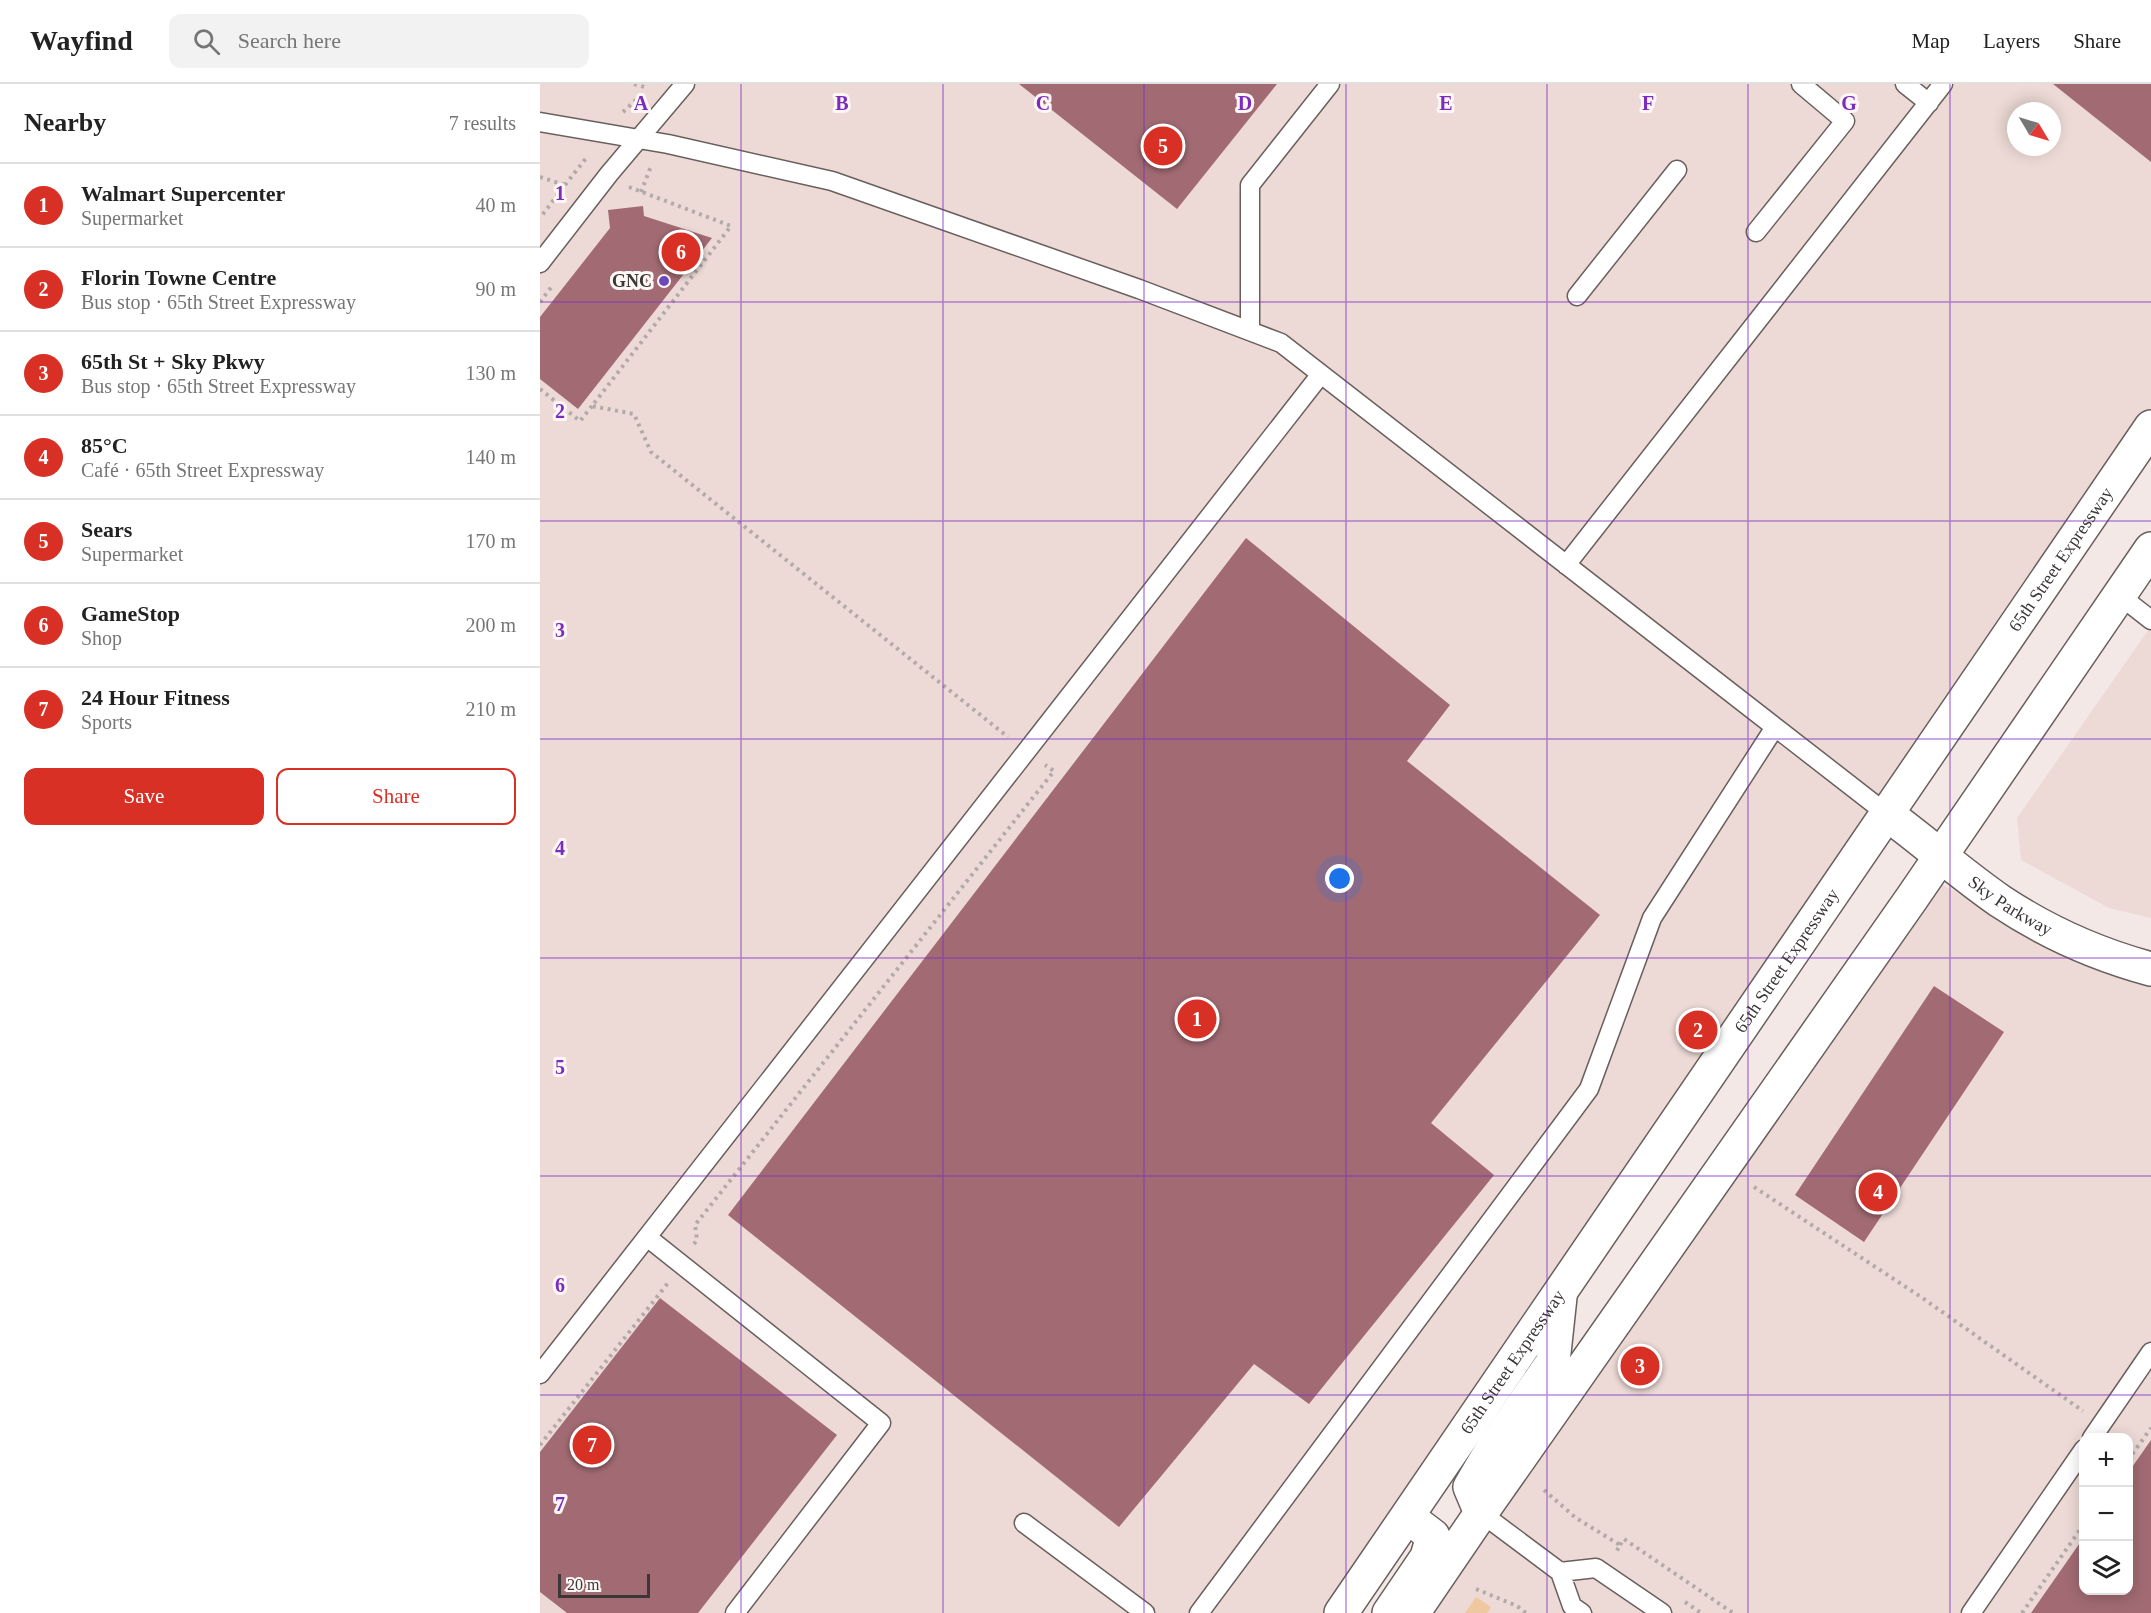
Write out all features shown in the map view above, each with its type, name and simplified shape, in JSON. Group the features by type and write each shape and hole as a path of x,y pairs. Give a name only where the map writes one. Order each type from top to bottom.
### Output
{"main road":[{"name":"65th Street Expressway","path":"1341,1613 2151,427"},
{"path":"1413,1613 1941,855 2151,549"},
{"name":"Sky Parkway","path":"1887,814 2002,903 2067,938 2151,969"},
{"path":"1481,1513 1470,1487 1493,1448 1553,1362 1561,1292"},
{"path":"1389,1613 1427,1557 1433,1536 1408,1517"}],"lane":[{"path":"540,262 685,84"},
{"path":"1250,331 1250,185 1329,84"},
{"path":"1756,232 1845,121 1801,84"},
{"path":"1905,84 1929,103"},
{"path":"1566,565 1943,84"},
{"path":"540,122 639,138 832,181 1128,285 1281,343 1887,814"},
{"path":"1577,296 1677,170"},
{"path":"540,1374 1321,374"},
{"path":"2120,596 2151,620"},
{"path":"1199,1613 1589,1089 1652,918 1775,727"},
{"path":"646,1237 881,1423 735,1613"},
{"path":"2096,1431 2151,1352"},
{"path":"1971,1613 2079,1456"},
{"path":"1481,1513 1560,1572 1572,1606 1582,1613"},
{"path":"1024,1523 1145,1613"},
{"path":"1560,1572 1596,1568 1662,1613"}],"path":[{"path":"634,84 648,88"},
{"path":"540,218 587,157"},
{"path":"540,177 565,185"},
{"path":"540,389 580,421 731,226 641,192"},
{"path":"540,1445 668,1283 698,1239 694,1225 1054,771 651,452 634,414 592,405"},
{"path":"1754,1187 1921,1297 2079,1408 2096,1431"},
{"path":"2134,1452 2151,1428"},
{"path":"2022,1613 2079,1531"},
{"path":"1620,1545 1624,1539 1733,1613"},
{"path":"1476,1588 1517,1606 1526,1613"}],"shaded area":[{"path":"540,84 2151,84 2151,427 1353,1613 540,1613"},
{"path":"2151,626 2151,918 2109,908 2021,860 2017,818"},
{"path":"1921,873 2056,946 2151,974 2151,1613 1405,1613"},
{"path":"1476,1597 1491,1607 1487,1613 1465,1613"}],"building":[{"path":"1019,84 1277,84 1177,209"},
{"path":"2053,84 2151,84 2151,162"},
{"path":"643,206 644,216 712,238 578,409 540,379 540,317 610,228 608,210"},
{"path":"1246,538 1450,705 1407,761 1600,915 1431,1123 1494,1175 1309,1404 1254,1364 1119,1527 728,1215"},
{"path":"1934,986 2004,1032 1864,1242 1795,1195"},
{"path":"660,1298 837,1435 698,1613 567,1613 540,1592 540,1452"},
{"path":"2151,1440 2151,1613 2031,1613 2079,1544 2079,1595 2133,1595 2133,1466"}],"place":[{"name":"Sears","path":"1163,146"},
{"name":"GameStop","path":"681,252"},
{"name":"GNC","path":"664,281"},
{"name":"Walmart Supercenter","path":"1197,1019"},
{"name":"Florin Towne Centre","path":"1698,1030"},
{"name":"85°C","path":"1878,1192"},
{"name":"65th St + Sky Pkwy","path":"1640,1366"},
{"name":"24 Hour Fitness","path":"592,1445"}]}
